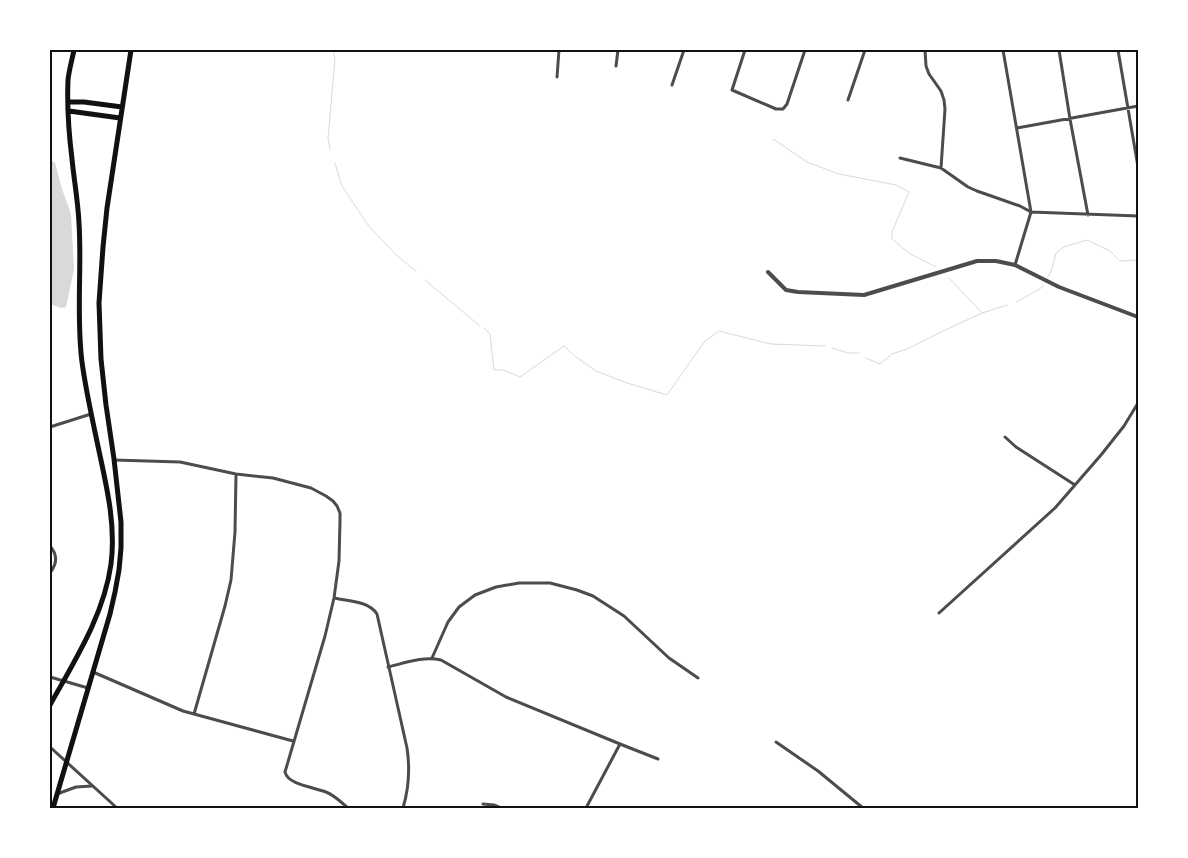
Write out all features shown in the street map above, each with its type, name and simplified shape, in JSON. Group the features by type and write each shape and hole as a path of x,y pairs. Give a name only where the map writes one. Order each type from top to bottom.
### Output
{"highway":[{"path":"50,705 87,637 100,607 108,580 112,551 107,485 91,414 82,362 79,322 79,222 71,157 68,102 68,79 74,50"},
{"path":"53,808 115,592 121,548 114,460 101,359 99,303 104,237 131,50"},
{"path":"68,102 122,107"},
{"path":"69,111 120,118"}],"street":[{"path":"557,76 560,50"},
{"path":"616,66 618,50"},
{"path":"672,85 684,50"},
{"path":"745,50 732,90 776,108 783,109 787,104 805,50"},
{"path":"848,100 865,50"},
{"path":"925,50 926,66 929,74 942,91 944,100 941,168"},
{"path":"1003,50 1031,212 1015,265"},
{"path":"1059,50 1088,215"},
{"path":"1118,50 1138,167"},
{"path":"1017,128 1138,106"},
{"path":"900,158 941,168 968,187 1020,206 1031,212 1138,216"},
{"path":"768,272 786,290 855,295 977,262 996,261 1015,265 1059,287 1138,317"},
{"path":"939,613 1048,514 1124,426 1138,402"},
{"path":"50,426 91,414"},
{"path":"1005,437 1016,447 1075,485"},
{"path":"114,460 180,462 236,474 274,478 302,485 319,492 337,506 340,516 339,561 334,598 325,636 285,770 286,776 293,782 323,790 348,808"},
{"path":"194,714 231,580 235,532 236,474"},
{"path":"50,546 55,552 56,558 50,573"},
{"path":"432,658 448,622 459,607 475,595 496,587 519,583 550,584 593,596 624,616 669,658 698,678"},
{"path":"334,598 362,603 375,610 378,618 409,762 407,790 403,808"},
{"path":"388,667 424,658 440,660 506,697 658,758"},
{"path":"93,672 194,714 293,741"},
{"path":"50,677 88,688"},
{"path":"776,742 818,771 863,808"},
{"path":"586,808 620,744"},
{"path":"50,747 117,808"},
{"path":"57,794 76,787 92,786"},
{"path":"483,804 502,808"}],"shaded area":[{"path":"50,161 55,162 71,214 74,269 66,307 61,308 50,304"}],"waterway":[{"path":"330,149 328,138 335,59 333,50"},
{"path":"773,139 807,162 839,174 896,185 909,192 892,232 892,239 909,253 936,267"},
{"path":"335,163 342,186 368,225 396,255 416,271"},
{"path":"1047,278 1051,272 1056,253 1064,247 1087,240 1110,251 1120,261 1138,260"},
{"path":"949,278 982,313"},
{"path":"425,280 480,326"},
{"path":"1017,302 1043,285"},
{"path":"866,358 880,364 892,354 907,349 982,313 1007,305"},
{"path":"484,328 490,334 494,370 503,370 520,377 564,346 596,371 667,395 704,342 719,331 771,344 825,346"},
{"path":"832,348 848,353 859,353"}]}
